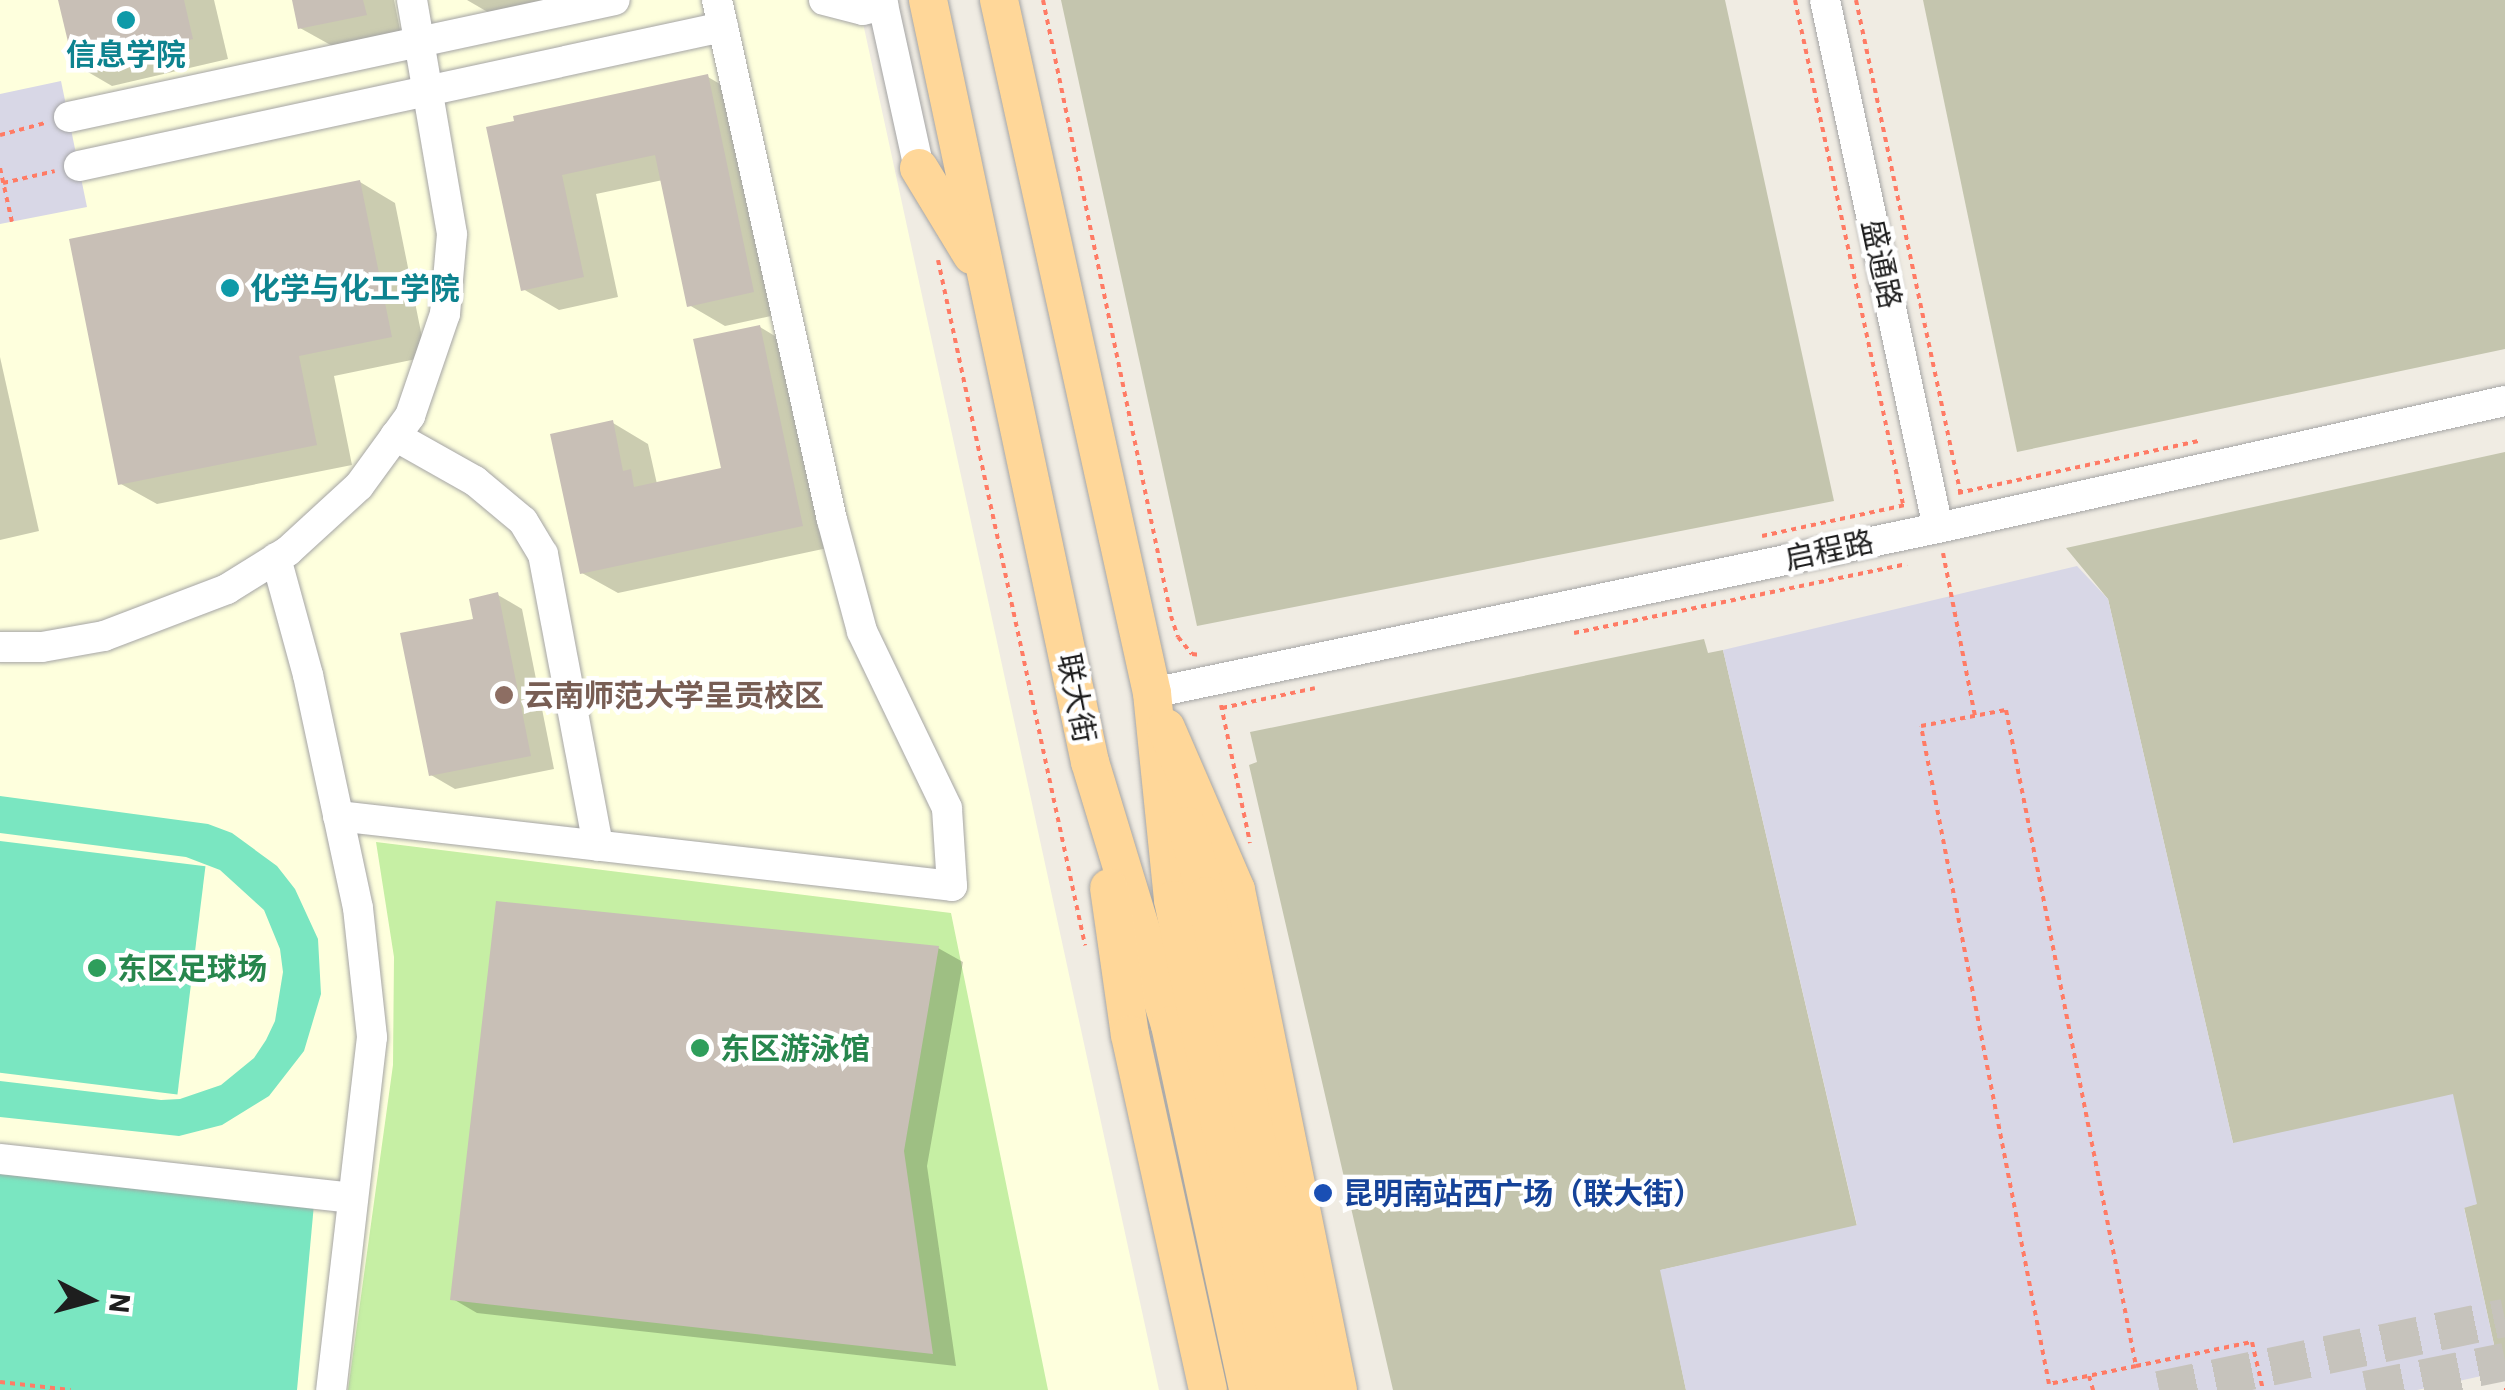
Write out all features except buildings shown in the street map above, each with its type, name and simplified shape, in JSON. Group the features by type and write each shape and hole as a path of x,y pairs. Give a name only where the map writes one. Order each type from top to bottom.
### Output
{"main road":[{"name":"联大街","path":"928,0 1090,762 1170,1025 1248,1390"},
{"path":"999,0 1152,693 1206,896 1308,1390"},
{"path":"918,168 988,282"},
{"path":"1152,693 1172,900 1276,1390"},
{"path":"1152,693 1236,890 1338,1390"},
{"path":"1090,762 1130,1035 1208,1390"}],"street":[{"path":"0,647 42,647 104,636 227,589 276,558 359,486 410,416 446,314 452,234 412,0"},
{"path":"69,117 615,0"},
{"path":"824,0 842,8 862,10 883,2 918,168"},
{"name":"盛通路","path":"1826,0 1935,513"},
{"path":"79,166 430,91 724,8 832,520 862,631 947,808 952,886 338,816"},
{"name":"启程路","path":"1152,693 1935,513 2505,402"},
{"path":"395,436 474,482 523,521 543,554 598,846"},
{"path":"276,558 358,908 372,1037 331,1390"},
{"path":"0,1159 352,1198"}],"path":[{"path":"1795,0 1935,513"},
{"path":"1856,0 1935,513 1975,716"},
{"path":"0,134 69,117"},
{"path":"3,183 79,166"},
{"path":"0,168 12,222"},
{"path":"935,245 1089,963"},
{"path":"1749,539 1935,513 2214,437"},
{"path":"2136,1366 2006,710 1921,726 2049,1384 2090,1376 2252,1342 2263,1390"},
{"path":"2090,1376 2093,1390"},
{"path":"0,1382 72,1390"}],"shaded area":[{"name":"云南师范大学呈贡校区","path":"0,0 858,0 1159,1390 0,1390"},
{"path":"1061,0 1725,0 1834,501 1197,626"},
{"path":"1923,0 2505,0 2505,349 2017,452"},
{"path":"61,81 87,207 0,224 0,94"},
{"path":"2505,452 2505,1370 2500,1372 2464,1207 2476,1204 2233,1143 2108,599 2066,548"},
{"path":"2077,566 2108,599 2233,1143 2453,1094 2477,1204 2464,1208 2500,1372 2417,1390 1686,1390 1660,1270 1857,1225 1723,650"},
{"path":"1704,639 1708,653 1723,650 1857,1226 1661,1270 1686,1390 1393,1390 1249,765 1257,762 1250,732"}],"green space":[{"path":"0,796 208,824 232,833 277,866 295,889 318,939 321,994 304,1051 269,1096 222,1125 179,1136 0,1117 0,1081 161,1100 180,1099 221,1085 254,1058 266,1040 275,1021 283,972 280,949 264,910 220,870 186,857 0,833"},
{"name":"东区足球场","path":"0,841 205,866 177,1095 0,1073"},
{"path":"376,842 951,913 1048,1390 348,1390 393,1065 394,957"},
{"path":"0,1174 314,1204 297,1390 0,1390"}],"tunnel":[{"path":"2159,1390 2505,1318"},
{"path":"2366,1390 2505,1362"}],"place":[{"name":"信息学院","path":"126,20"},
{"name":"化学与化工学院","path":"230,288"},
{"name":"云南师范大学呈贡校区","path":"504,695"},
{"name":"东区足球场","path":"97,968"},
{"name":"东区游泳馆","path":"700,1048"},
{"name":"昆明南站西广场（联大街）","path":"1323,1193"}]}
